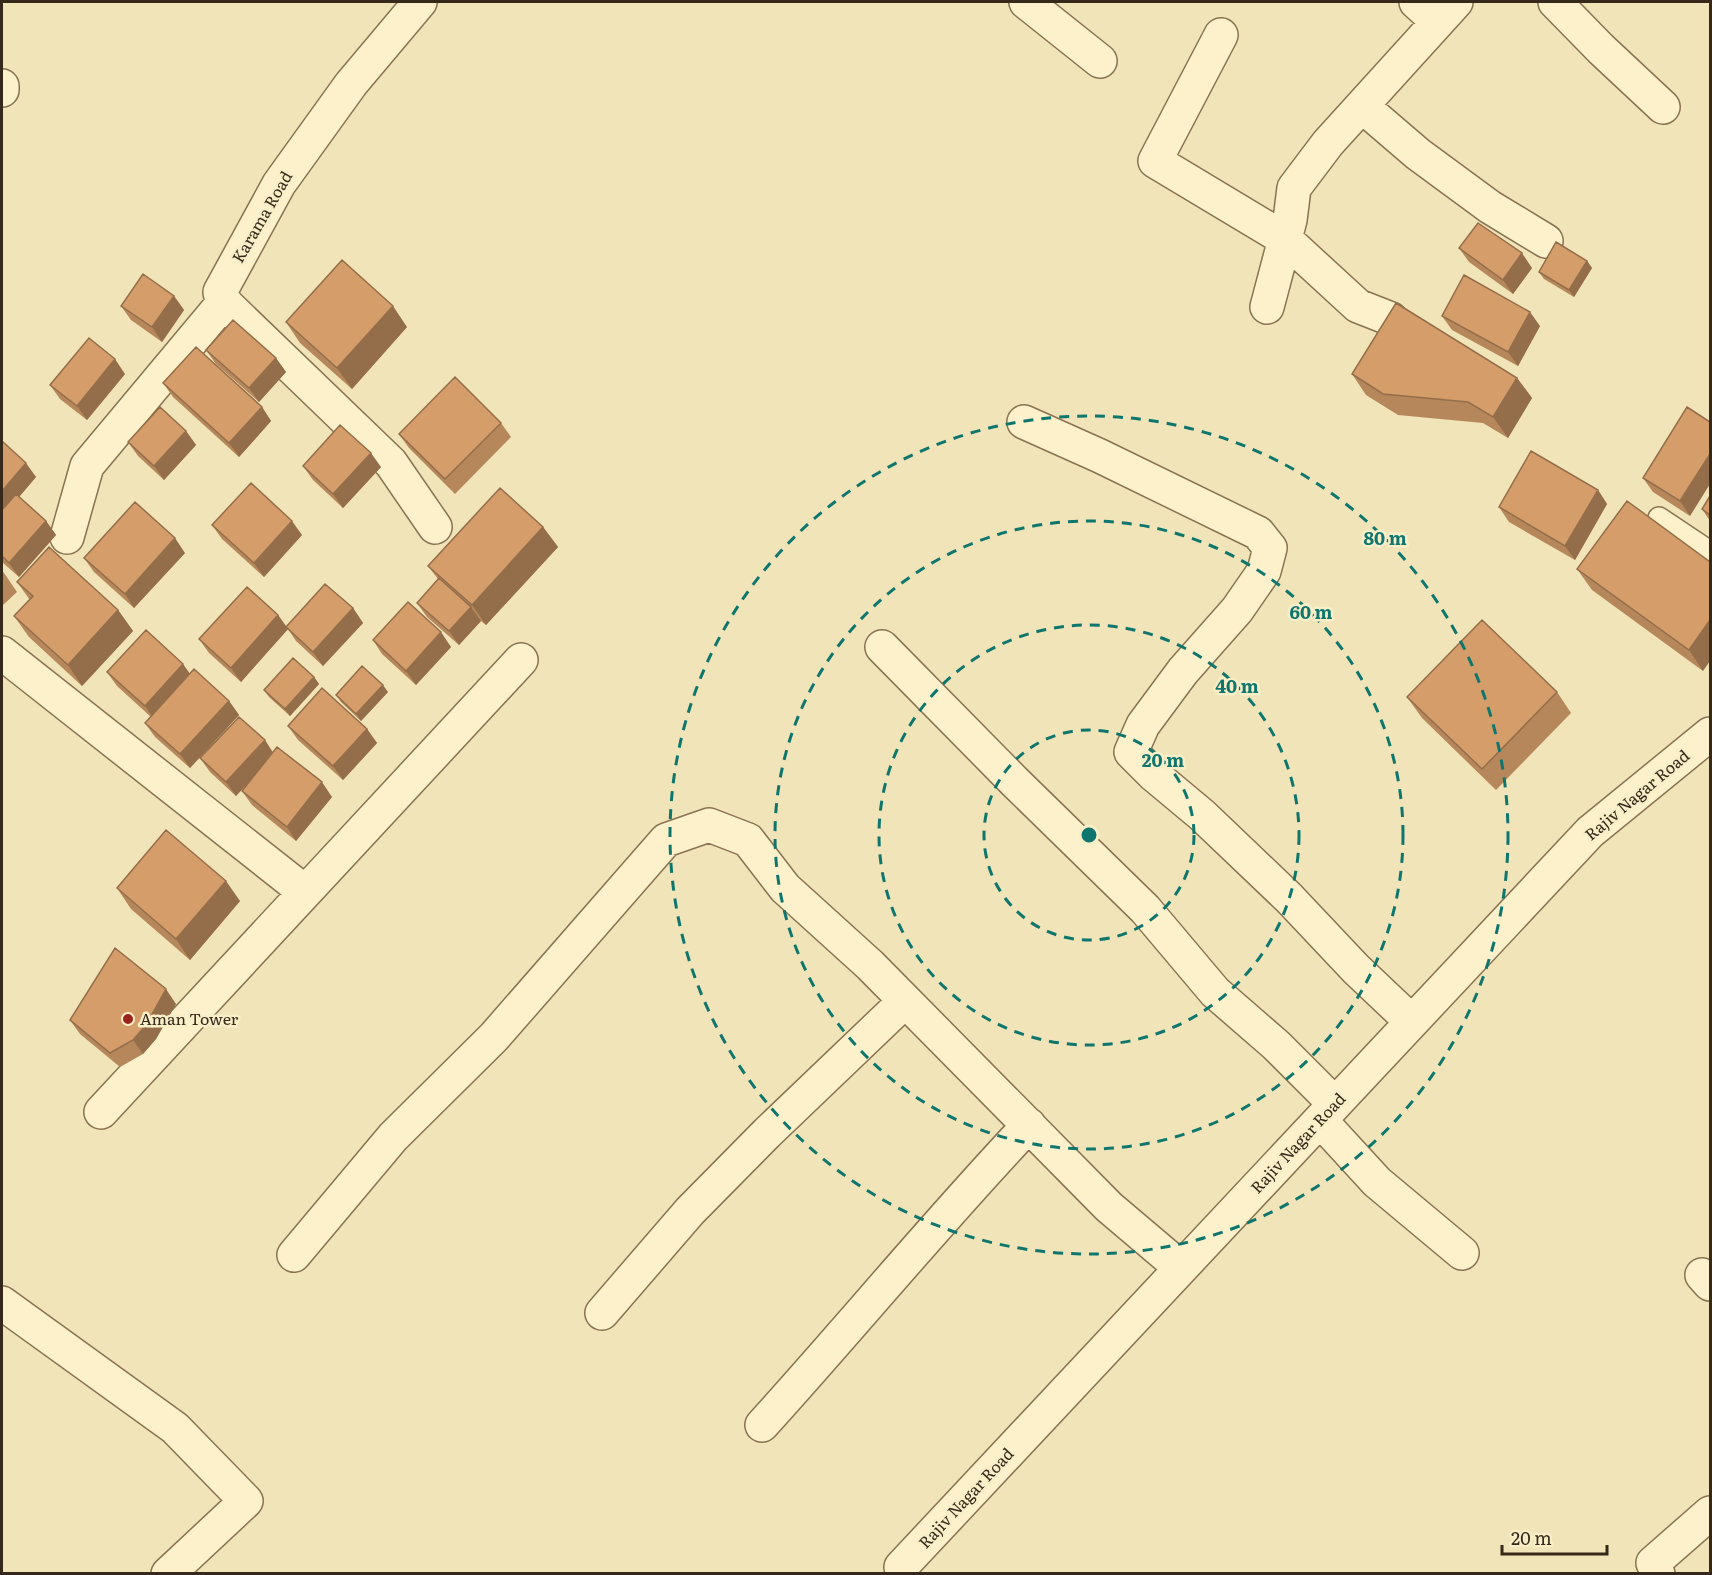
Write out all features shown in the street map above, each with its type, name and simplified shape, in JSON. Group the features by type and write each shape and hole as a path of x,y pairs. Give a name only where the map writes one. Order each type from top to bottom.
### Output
{"street":[{"name":"Karama Road","path":"224,302 220,295 222,287 279,184 351,84 420,2"},
{"path":"1026,2 1100,61"},
{"path":"1556,2 1601,49 1663,107"},
{"path":"1267,307 1286,239 1294,188 1328,143 1362,106 1437,8"},
{"path":"1221,35 1155,161 1286,239 1358,306 1391,319"},
{"path":"1362,106 1418,154 1490,207 1546,241"},
{"path":"67,537 87,466 224,302 391,464 435,527"},
{"path":"1024,423 1100,456 1258,533 1269,548 1264,571 1237,610 1183,671 1143,725 1131,752 1288,898 1356,969 1412,1022"},
{"path":"882,647 1145,909 1215,992 1276,1045 1377,1182 1461,1253"},
{"path":"2,653 305,892"},
{"path":"101,1112 520,660"},
{"name":"Rajiv Nagar Road","path":"901,1567 1590,832 1710,734"},
{"path":"294,1255 393,1137 494,1037 666,840 709,825 748,840 785,888 870,965 1109,1207 1181,1268"},
{"path":"602,1312 698,1203 767,1133 905,1001"},
{"path":"762,1425 829,1352 972,1186 1029,1125"},
{"path":"2,1303 175,1428 246,1501 168,1574"},
{"path":"1658,1574 1653,1563 1710,1515"}],"lane":[{"path":"1659,518 1710,552"}],"building":[{"path":"1478,223 1522,253 1503,280 1459,248"},
{"path":"1556,242 1587,261 1569,290 1539,272"},
{"path":"342,260 393,306 337,368 286,322"},
{"path":"143,274 174,296 152,327 121,306"},
{"path":"1464,275 1530,312 1508,352 1442,316"},
{"path":"1396,303 1517,378 1493,417 1468,402 1383,394 1352,374"},
{"path":"233,320 276,358 249,388 206,350"},
{"path":"89,338 115,359 77,406 50,385"},
{"path":"196,347 262,407 229,443 163,383"},
{"path":"455,377 501,423 445,479 399,434"},
{"path":"160,407 186,431 154,466 128,442"},
{"path":"1687,407 1710,422 1710,454 1680,501 1643,478"},
{"path":"340,425 371,453 333,494 303,466"},
{"path":"2,441 26,463 2,491"},
{"path":"1531,451 1598,490 1565,546 1499,507"},
{"path":"251,483 292,521 254,563 212,525"},
{"path":"500,488 543,527 472,605 428,566"},
{"path":"16,494 46,521 9,563 2,556 2,510"},
{"path":"1710,496 1710,515 1702,509"},
{"path":"1627,501 1710,562 1710,620 1689,650 1577,569"},
{"path":"135,502 175,538 125,594 84,558"},
{"path":"49,547 118,610 68,665 14,616 33,596 17,582"},
{"path":"439,578 471,607 449,631 417,603"},
{"path":"325,584 353,608 313,652 286,627"},
{"path":"247,587 278,615 231,668 199,639"},
{"path":"408,602 441,632 406,671 373,640"},
{"path":"1482,620 1557,692 1482,769 1407,697"},
{"path":"146,630 183,664 145,706 107,672"},
{"path":"293,658 314,677 285,709 264,690"},
{"path":"362,666 383,685 356,714 336,695"},
{"path":"194,669 229,701 180,754 145,723"},
{"path":"322,688 367,729 333,766 288,726"},
{"path":"239,717 265,740 226,782 200,758"},
{"path":"277,747 322,782 287,827 242,791"},
{"path":"166,830 226,881 176,939 117,888"},
{"name":"Aman Tower","path":"115,948 166,989 146,1025 133,1040 110,1053 70,1020"}],"place":[{"name":"Aman Tower","path":"128,1019"}]}
